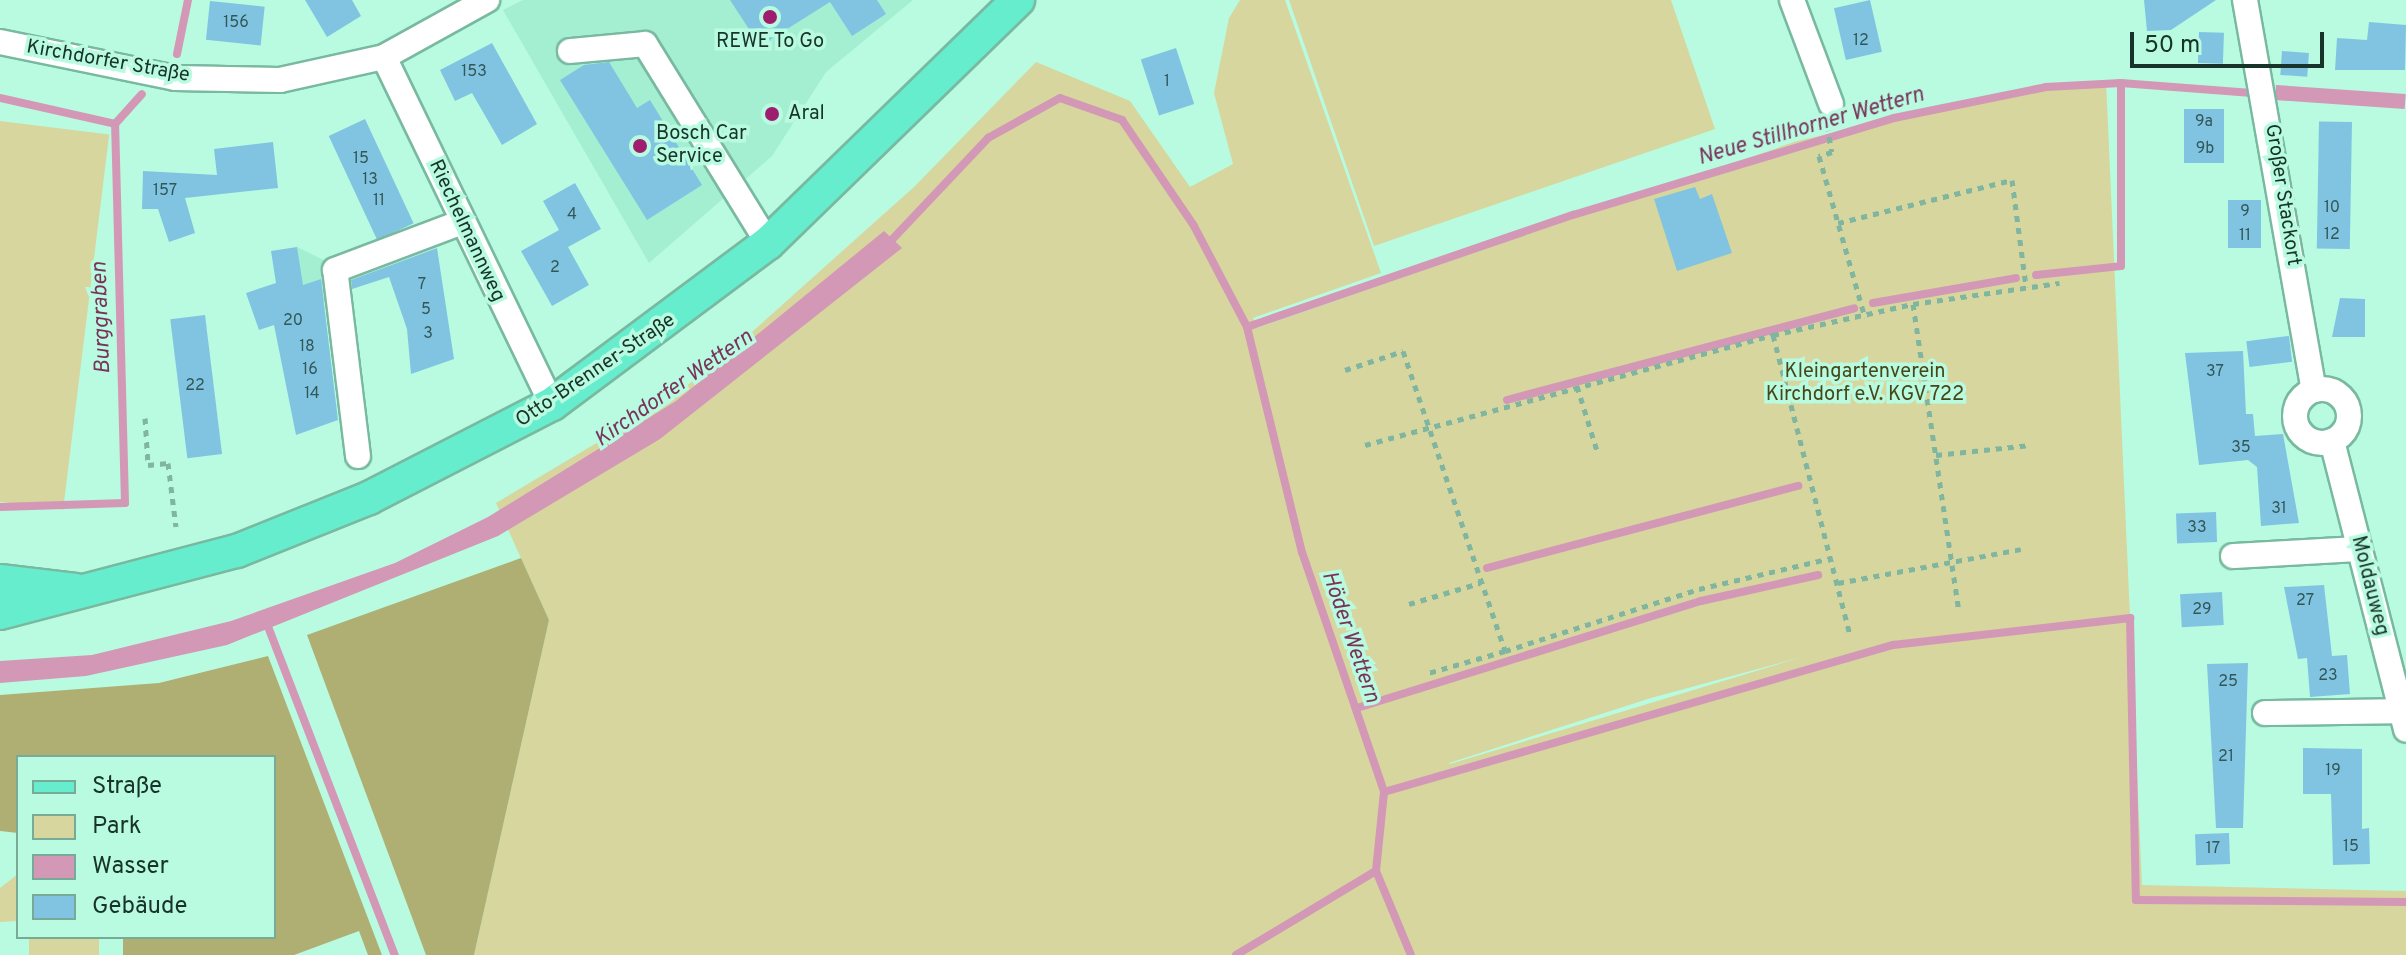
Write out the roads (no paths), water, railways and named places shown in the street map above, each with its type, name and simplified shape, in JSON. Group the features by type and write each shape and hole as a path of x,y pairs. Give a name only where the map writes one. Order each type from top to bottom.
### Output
{"main road":[{"name":"Otto-Brenner-Straße","path":"0,613 193,567 304,526 552,404 768,243 1018,0"},
{"name":"Otto-Brenner-Straße","path":"0,581 82,591"}],"street":[{"name":"Kirchdorfer Straße","path":"0,42 175,78 280,80 384,57 487,0"},
{"path":"1792,0 1831,104"},
{"name":"Großer Stackort","path":"2245,0 2266,88 2314,390"},
{"path":"570,51 645,44 768,243"},
{"name":"Riechelmannweg","path":"384,57 552,404"},
{"path":"358,456 335,270 462,222"},
{"path":"2314,390 2332,390 2347,405 2347,426 2332,441 2311,441 2296,426 2296,405 2314,390"},
{"name":"Moldauweg","path":"2332,441 2404,721"},
{"path":"2233,556 2359,549"},
{"path":"2265,713 2404,721"}],"water":[{"path":"2276,85 2406,94 2405,109 2275,100"},
{"path":"884,231 902,248 660,439 498,536 227,645 86,676 0,683 0,661 92,655 231,621 395,563 488,517 676,401"}],"waterway":[{"path":"177,54 188,0"},
{"path":"2036,275 2121,266 2121,83"},
{"name":"Neue Stillhorner Wettern","path":"1247,327 1573,215 1894,118 2046,87 2121,83 2289,96"},
{"path":"115,124 142,94"},
{"name":"Burggraben","path":"0,98 115,124"},
{"name":"Höder Wettern","path":"886,246 988,138 1060,98 1122,120 1194,226 1247,327 1302,552 1384,792 1376,871 1411,955"},
{"name":"Burggraben","path":"0,507 125,503 115,124"},
{"path":"1873,303 2016,278"},
{"path":"1507,400 1854,308"},
{"path":"1487,568 1798,486"},
{"path":"1357,708 1701,601 1818,575"},
{"path":"1384,792 1893,645 2130,618 2136,900 2406,902"},
{"path":"267,624 395,955"},
{"path":"1236,955 1376,871"}],"place":[{"name":"REWE To Go","path":"770,17"},
{"name":"Aral","path":"772,114"},
{"name":"Bosch Car Service","path":"640,146"}],"park label":[{"name":"Kleingartenverein Kirchdorf e.V. KGV 722","path":"1865,384"}],"water label":[{"name":"Kirchdorfer Wettern","path":"674,389"}]}
